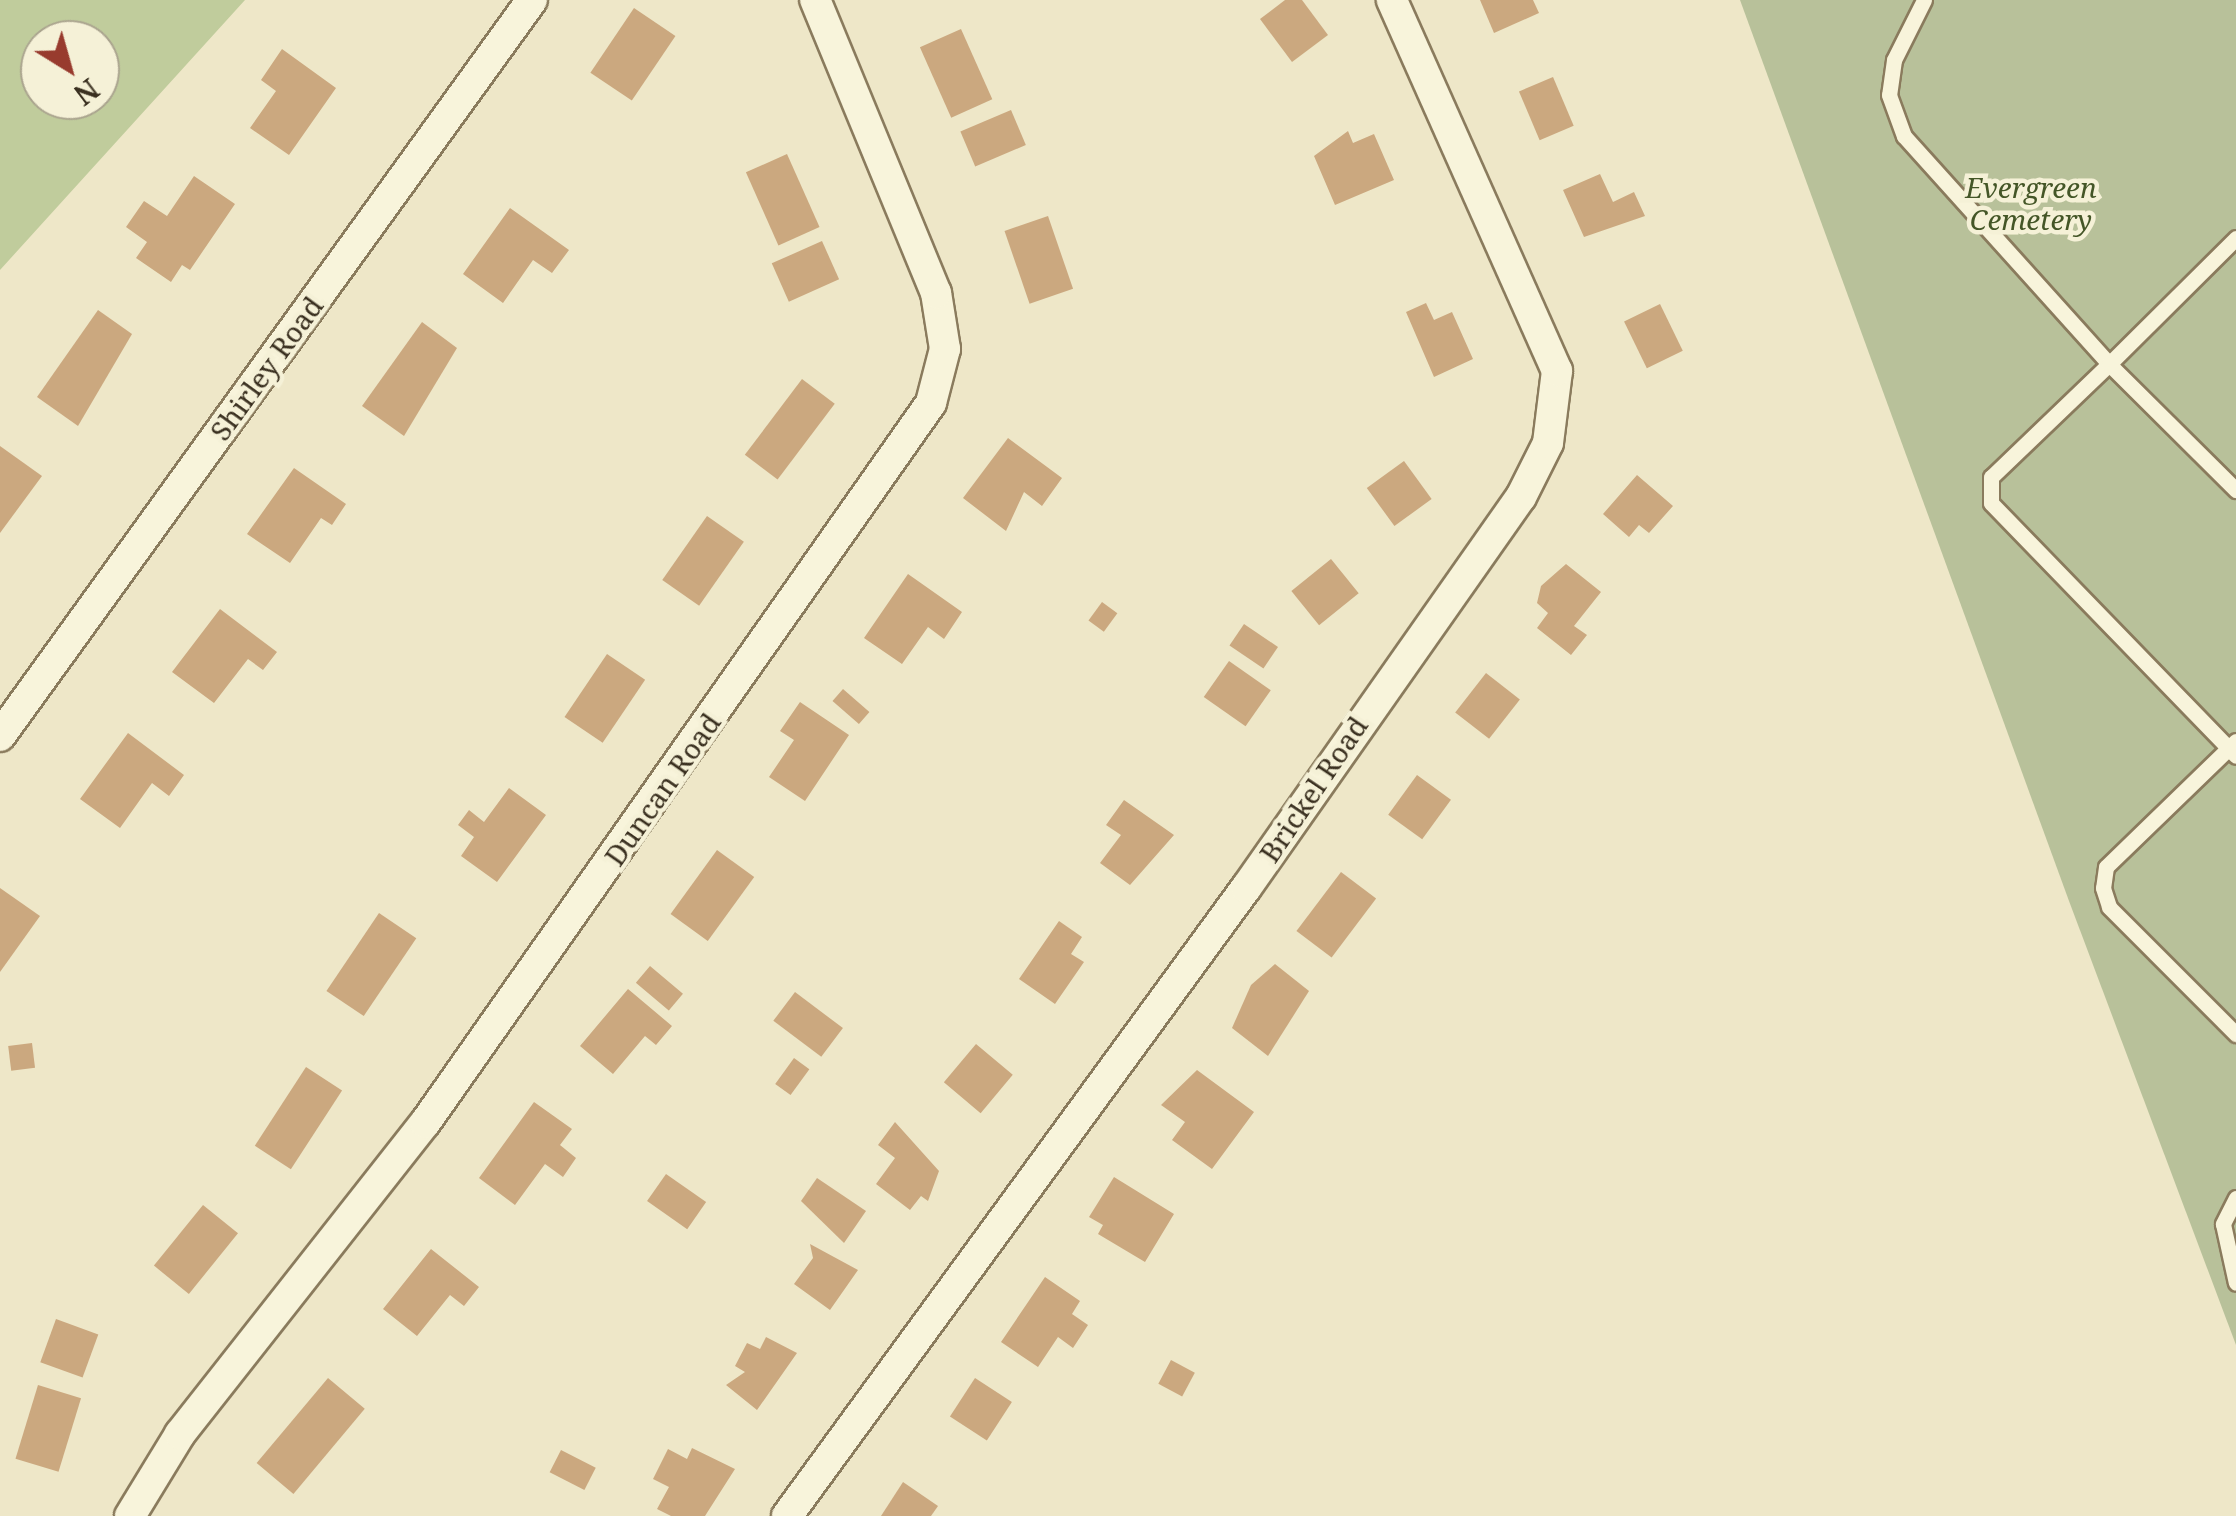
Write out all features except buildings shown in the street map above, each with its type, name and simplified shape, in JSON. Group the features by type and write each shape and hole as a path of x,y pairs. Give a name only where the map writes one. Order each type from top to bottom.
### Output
{"street":[{"name":"Shirley Road","path":"0,736 532,0"},
{"name":"Duncan Road","path":"130,1516 180,1434 416,1136 931,402 945,349 936,293 815,0"},
{"name":"Brickel Road","path":"787,1516 1246,888 1521,497 1548,443 1556,371 1392,0"}],"lane":[{"path":"1924,0 1894,60 1889,94 1904,136 2109,364 2236,490"},
{"path":"2236,238 1996,471 1988,495 2234,748 2106,866 2103,888 2110,908 2236,1034"},
{"path":"2236,1198 2223,1224 2236,1283"}],"green space":[{"path":"0,0 245,0 0,270"},
{"name":"Evergreen Cemetery","path":"1740,0 2236,0 2236,1345 2069,901"}]}
